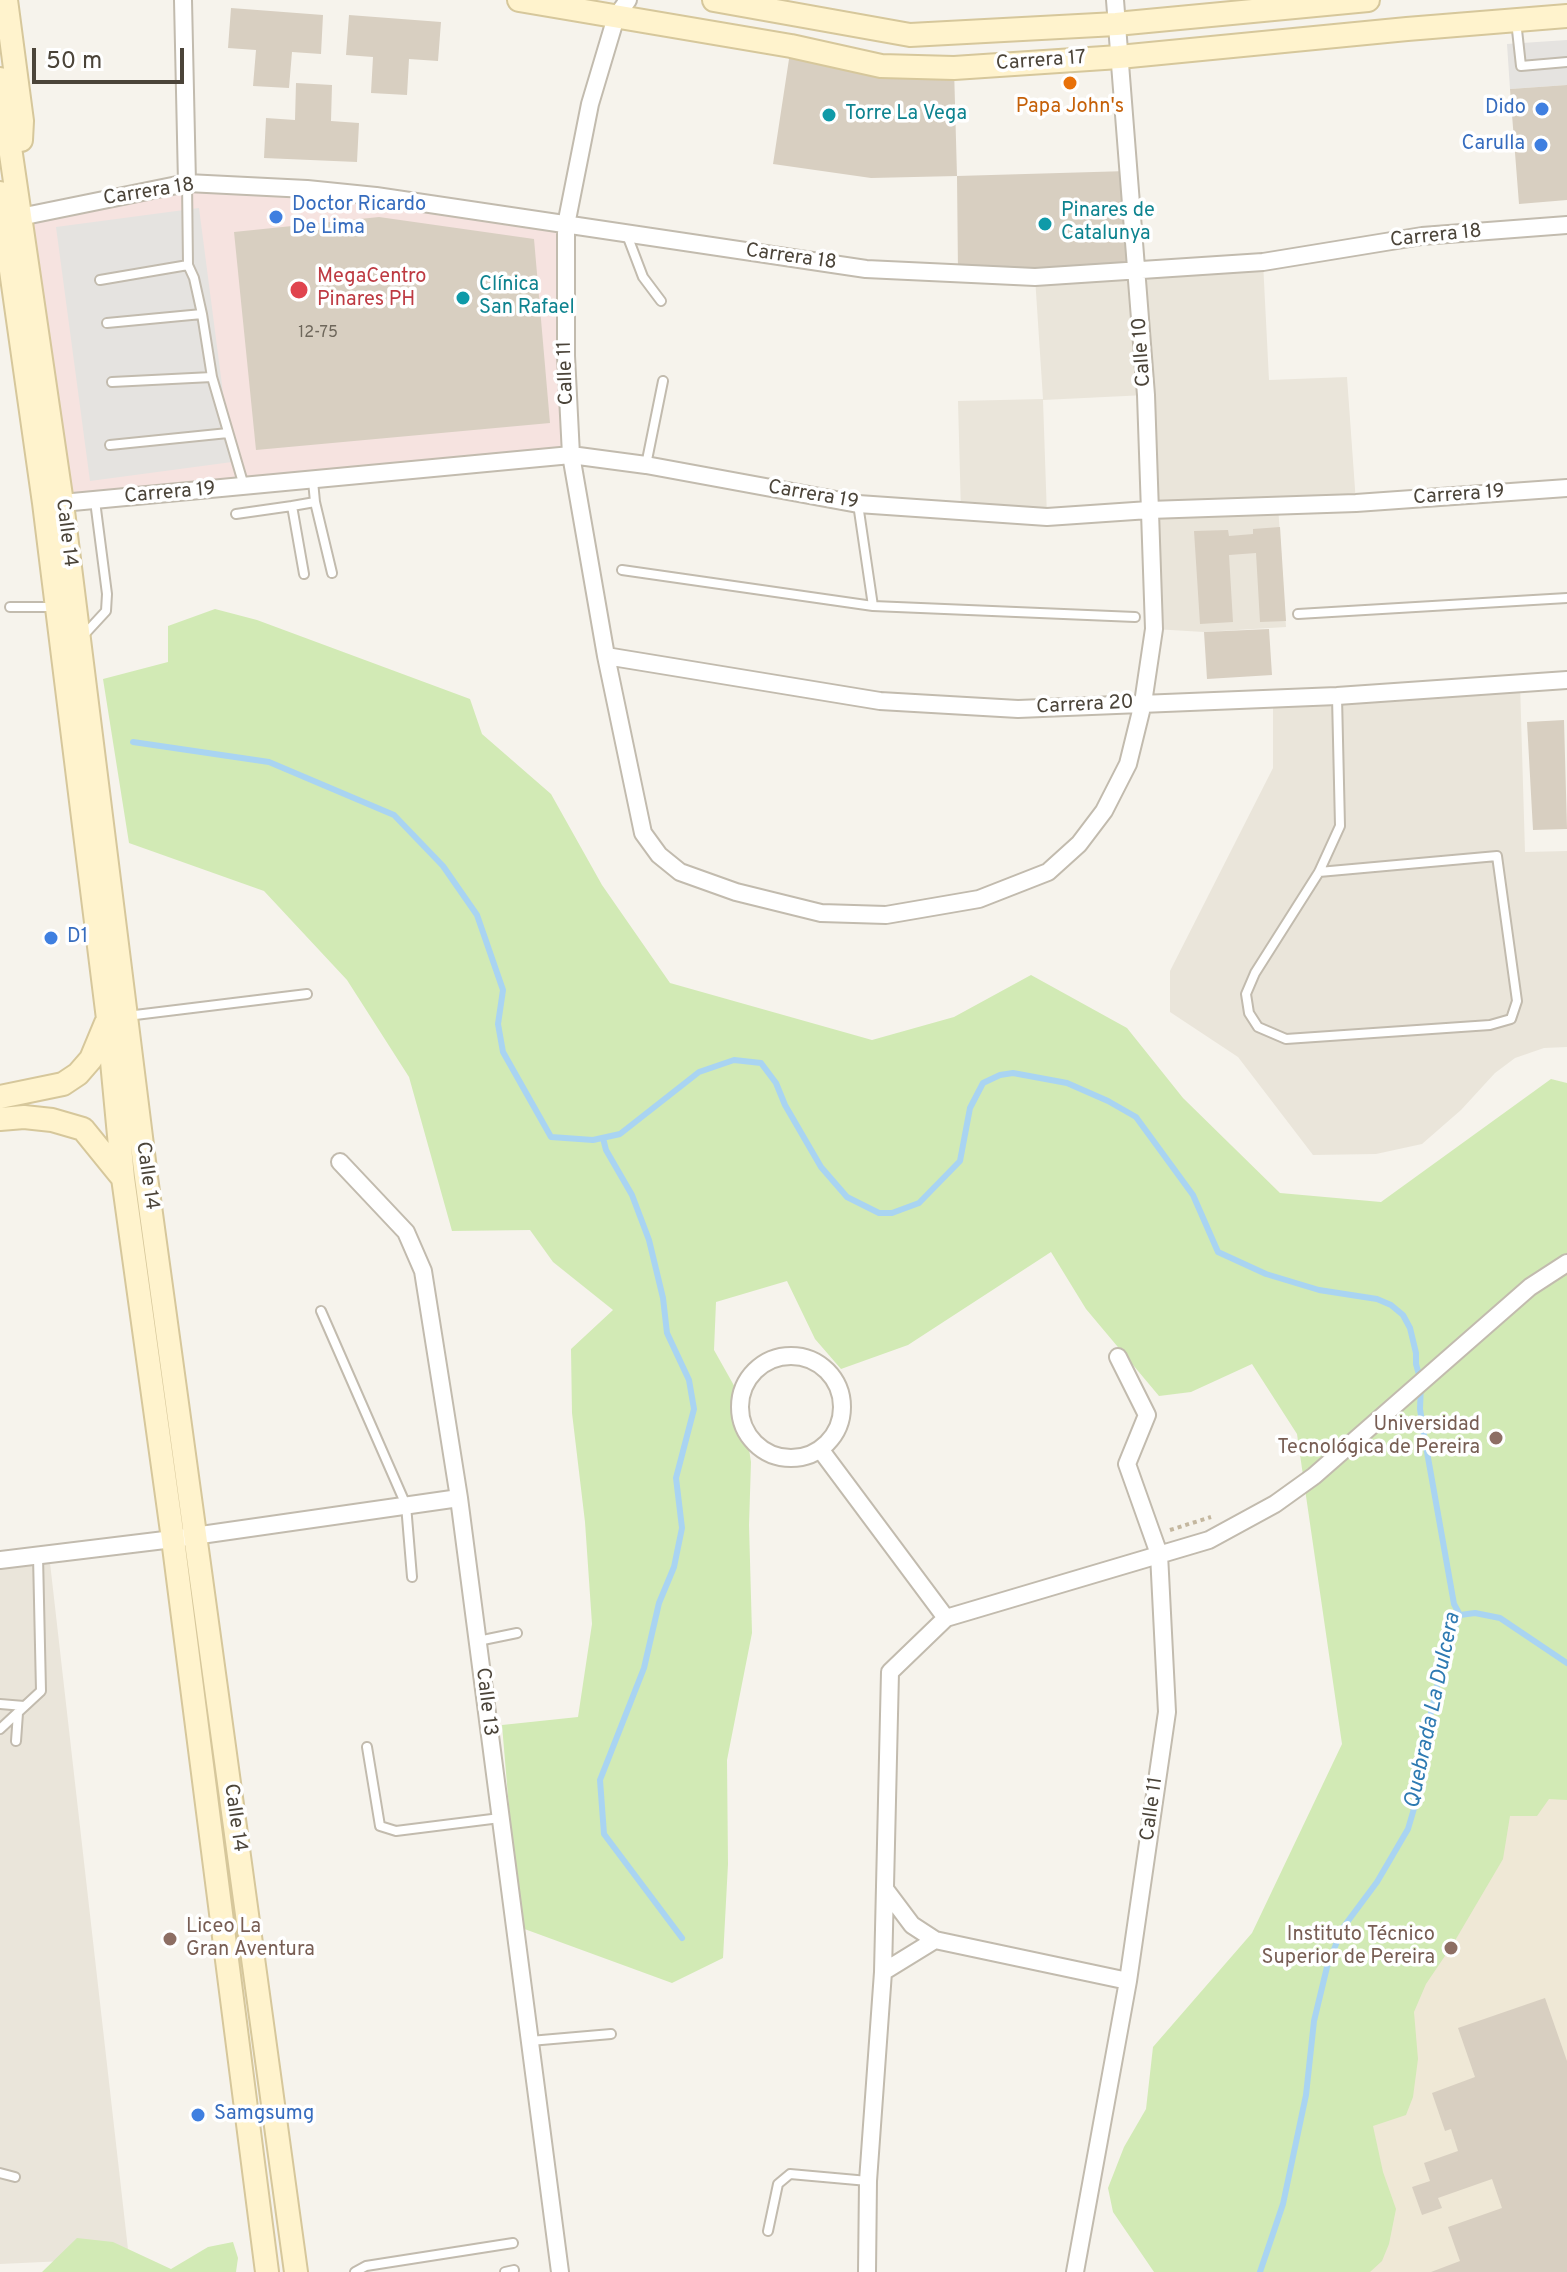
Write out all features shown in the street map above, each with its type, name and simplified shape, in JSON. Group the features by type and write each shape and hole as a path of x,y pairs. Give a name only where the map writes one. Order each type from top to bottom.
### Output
{"main road":[{"path":"6,0 22,121 20,217"},
{"name":"Carrera 17","path":"519,0 622,8 881,66 954,68 1119,57 1567,16"},
{"name":"Carrera 17","path":"714,0 910,35 1116,24 1368,0"},
{"name":"Calle 14","path":"0,79 79,640 117,1017 117,1110 123,1178 185,1537 296,2272"},
{"name":"Calle 14","path":"0,193 7,286 117,1017 135,1088 267,2272"},
{"path":"0,250 7,286"},
{"path":"0,1097 63,1084 78,1074 117,1017"},
{"path":"0,1119 24,1117 52,1120 83,1129 100,1124 117,1110 135,1088"},
{"path":"83,1129 123,1178"}],"street":[{"path":"183,0 187,183"},
{"name":"Calle 10","path":"606,656 643,833 659,855 680,872 736,892 821,913 886,915 979,899 1048,872 1079,844 1104,811 1128,764 1143,703 1154,629 1146,395 1115,0"},
{"name":"Calle 11","path":"606,656 571,455 566,356 566,225 590,104 622,8"},
{"name":"Carrera 18","path":"20,217 187,183 307,189 376,196 866,269 1035,277 1263,262 1422,236 1567,225"},
{"name":"Carrera 19","path":"62,503 571,455 646,465 858,504 1047,517 1356,503 1567,488"},
{"name":"Carrera 20","path":"606,656 880,701 1018,709 1337,696 1567,680"},
{"name":"Calle 13","path":"340,1162 406,1232 423,1271 459,1498 560,2272"},
{"path":"867,2272 868,2181 883,1972 890,1672 946,1618 1209,1540 1275,1504 1314,1476 1530,1287 1567,1263"},
{"path":"782,1357 800,1357 816,1362 830,1373 841,1396 841,1421 833,1437 820,1449 806,1456 781,1457 759,1447 748,1435 741,1419 740,1403 744,1387 753,1373 766,1363 782,1357"},
{"name":"Calle 11","path":"1075,2272 1128,1981 1167,1712 1159,1554 1127,1464 1147,1415 1118,1357"},
{"path":"820,1449 946,1618"},
{"path":"0,1560 459,1498"},
{"path":"885,1889 912,1925 935,1940 1128,1981"},
{"path":"883,1972 935,1940"}],"lane":[{"path":"1516,21 1521,66 1567,62"},
{"path":"187,183 188,265 202,314 212,377 244,487"},
{"path":"627,234 643,277 661,301"},
{"path":"100,280 188,265"},
{"path":"107,323 202,314"},
{"path":"112,382 212,377"},
{"path":"646,465 663,381"},
{"path":"110,445 228,433"},
{"path":"313,481 332,573"},
{"path":"79,640 106,611 107,594 95,501"},
{"path":"236,514 315,502"},
{"path":"858,504 873,606"},
{"path":"292,506 304,574"},
{"path":"622,570 873,606 1135,617"},
{"path":"1298,614 1567,598"},
{"path":"10,607 56,607"},
{"path":"1319,872 1497,856 1517,1001 1511,1019 1490,1025 1286,1039 1258,1027 1249,1013 1246,994 1255,973 1319,872 1340,826 1337,696"},
{"path":"117,1017 307,994"},
{"path":"321,1311 406,1505 412,1577"},
{"path":"0,1729 41,1691 38,1556"},
{"path":"478,1641 517,1633"},
{"path":"0,1704 21,1709"},
{"path":"16,1741 21,1709"},
{"path":"367,1747 380,1826 396,1831 500,1818"},
{"path":"529,2041 611,2034"},
{"path":"0,2173 15,2177"},
{"path":"768,2231 778,2184 790,2174 868,2181"},
{"path":"355,2272 366,2266 513,2243"}],"path":[{"path":"1152,1534 1218,1514"}],"shaded area":[{"path":"1567,40 1567,85 1510,89 1507,44"},
{"name":"MegaCentro Pinares PH","path":"187,183 566,225 571,455 62,503 20,217"},
{"path":"199,208 232,462 90,481 56,227"},
{"path":"1263,262 1269,380 1347,377 1356,503 1278,505 1286,627 1204,632 1154,629 1146,395 1043,400 1047,517 961,513 958,401 1043,399 1035,277"},
{"path":"1520,683 1525,852 1567,851 1567,1047 1544,1048 1515,1058 1495,1073 1461,1110 1422,1144 1376,1154 1313,1155 1238,1057 1170,1012 1170,971 1273,768 1273,698"},
{"name":"Instituto Técnico Superior de Pereira","path":"1567,1214 1567,2272 1260,2272"},
{"path":"49,1554 129,2258 0,2264 0,1560"}],"green space":[{"path":"215,609 257,620 470,699 482,734 551,794 602,885 670,983 872,1040 954,1017 1031,975 1127,1028 1183,1098 1280,1193 1381,1202 1551,1079 1567,1083 1567,1800 1549,1799 1537,1816 1510,1816 1503,1859 1426,1984 1414,2012 1418,2059 1413,2097 1406,2115 1373,2126 1383,2172 1396,2209 1382,2261 1370,2272 1154,2272 1113,2212 1108,2188 1124,2147 1146,2109 1153,2047 1252,1933 1342,1744 1297,1434 1252,1364 1191,1392 1159,1396 1086,1309 1051,1252 908,1345 841,1369 815,1339 787,1281 716,1302 714,1350 741,1398 751,1462 752,1633 727,1760 728,1864 723,1958 672,1983 519,1927 502,1725 578,1717 592,1624 585,1522 572,1413 571,1349 613,1310 553,1262 530,1230 452,1231 409,1077 347,980 264,891 129,843 103,679 168,662 168,626"},
{"path":"77,2238 113,2242 171,2269 208,2247 233,2242 238,2258 236,2272 42,2272"}],"building":[{"path":"231,8 323,15 321,54 292,52 289,88 253,86 256,50 228,48"},
{"path":"349,15 441,22 438,61 409,59 407,95 371,93 373,57 346,55"},
{"path":"791,46 954,68 957,176 871,178 773,164"},
{"path":"296,83 332,85 331,121 359,123 357,162 264,158 266,118 295,120"},
{"name":"Carulla","path":"1567,85 1567,200 1519,204 1510,89"},
{"name":"Pinares de Catalunya","path":"1128,171 1137,271 958,273 957,176"},
{"path":"379,217 534,239 550,423 256,450 234,232"},
{"path":"1280,527 1286,621 1260,622 1256,553 1229,555 1233,622 1200,624 1194,531 1228,530 1229,536 1253,534 1253,529"},
{"path":"1269,629 1272,675 1207,679 1204,632"},
{"path":"1564,720 1567,829 1533,830 1527,722"},
{"path":"1545,1998 1567,2061 1567,2272 1431,2272 1460,2261 1448,2227 1502,2208 1492,2179 1438,2198 1442,2208 1422,2215 1412,2187 1430,2181 1424,2163 1458,2151 1451,2129 1445,2131 1432,2093 1475,2077 1458,2028"}],"waterway":[{"name":"Quebrada La Dulcera","path":"133,742 269,762 394,815 443,866 477,915 503,990 498,1024 503,1052 551,1137 593,1140 620,1134 699,1072 734,1060 761,1063 776,1083 785,1105 821,1167 847,1197 879,1213 892,1213 919,1203 960,1161 970,1108 983,1083 1013,1073 1067,1083 1136,1117 1193,1195 1218,1252 1266,1274 1319,1290 1377,1299 1403,1315 1410,1328 1416,1353 1424,1435 1454,1604 1460,1615 1449,1641 1448,1659 1440,1674 1431,1712 1423,1778 1408,1829 1377,1882 1342,1929 1327,1967 1314,2021 1306,2095 1283,2204 1260,2272"},
{"path":"603,1138 606,1150 632,1195 649,1240 663,1298 667,1333 689,1380 694,1409 676,1478 682,1528 674,1567 659,1603 644,1668 600,1780 604,1834 682,1938"},
{"path":"1460,1615 1475,1613 1500,1618 1567,1663"}],"place":[{"name":"Papa John's","path":"1070,83"},
{"name":"Dido","path":"1542,109"},
{"name":"Torre La Vega","path":"829,115"},
{"name":"Carulla","path":"1541,145"},
{"name":"Doctor Ricardo De Lima","path":"276,217"},
{"name":"Pinares de Catalunya","path":"1045,224"},
{"name":"MegaCentro Pinares PH","path":"299,290"},
{"name":"Clínica San Rafael","path":"463,298"},
{"name":"D1","path":"51,938"},
{"name":"Universidad Tecnológica de Pereira","path":"1496,1438"},
{"name":"Liceo La Gran Aventura","path":"170,1939"},
{"name":"Instituto Técnico Superior de Pereira","path":"1451,1948"},
{"name":"Samgsumg","path":"198,2115"}]}
